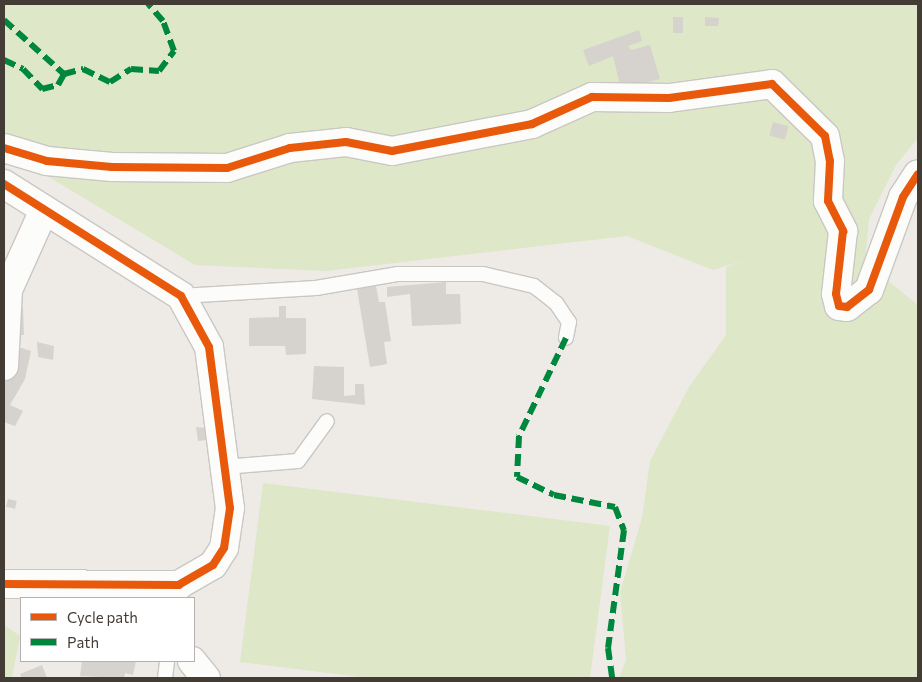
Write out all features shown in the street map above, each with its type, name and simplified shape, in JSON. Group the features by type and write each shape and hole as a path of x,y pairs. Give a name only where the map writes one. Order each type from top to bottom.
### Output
{"street":[{"path":"4,148 47,161 84,164 227,168 290,148 336,143 392,151 532,124 592,97 669,98 772,84 825,136 830,161 828,201 843,230 836,294 839,306 847,308 869,290 903,197 918,174"},
{"path":"4,184 43,212 181,296 208,347 230,508 224,548 198,577 161,592 4,584"},
{"path":"4,366 8,290 43,212"},
{"path":"193,662 206,678"}],"lane":[{"path":"181,296 316,288 397,274 483,274 534,286 556,303 569,322 566,338"},
{"path":"224,467 298,461 327,421"},
{"path":"165,678 167,662"}],"green space":[{"path":"4,4 918,4 918,138 896,165 869,219 865,262 918,305 918,678 619,678 626,660 620,592 642,518 650,461 689,387 726,335 726,267 746,260 713,270 627,236 326,271 195,265 4,150"},
{"path":"263,483 610,526 590,678 368,678 240,662"},
{"path":"4,625 20,636 12,678 4,678"}],"building":[{"path":"673,17 683,17 683,33 673,33"},
{"path":"705,17 719,18 718,26 705,26"},
{"path":"639,30 642,41 628,46 631,50 650,45 660,79 621,89 613,56 589,66 583,50"},
{"path":"773,122 788,126 785,140 769,136"},
{"path":"446,282 446,294 460,294 461,324 412,326 410,294 387,297 387,287"},
{"path":"376,286 379,302 385,302 391,341 384,342 387,364 370,367 357,289"},
{"path":"279,306 286,306 286,318 306,318 306,354 286,355 285,346 249,346 249,318 279,317"},
{"path":"23,307 24,335 9,336 8,308"},
{"path":"37,342 54,346 53,360 38,357"},
{"path":"13,345 31,351 25,379 10,405 23,411 15,426 4,422 4,375"},
{"path":"314,366 344,367 344,396 355,395 355,384 364,384 365,405 312,399"},
{"path":"196,427 206,428 207,440 198,441"},
{"path":"8,499 17,501 15,509 6,507"},
{"path":"82,662 136,662 133,675 125,673 124,678 80,676"},
{"path":"42,665 47,678 22,678 20,674"}],"marked path":[{"path":"4,20 64,74 83,69 110,82 131,69 159,71 174,51 163,21 148,4"},
{"path":"4,60 23,69 42,89 58,85 64,74"},
{"path":"566,338 519,436 517,477 554,495 615,507 624,530 608,648 612,678"}],"cycle path":[{"path":"4,148 47,161 112,167 227,168 290,148 346,142 392,151 532,124 592,97 669,98 772,84 825,136 830,161 828,201 843,231 836,294 839,306 847,307 869,290 903,197 918,174"},
{"path":"4,184 181,296 209,347 230,508 224,548 213,565 179,585 4,584"}]}
